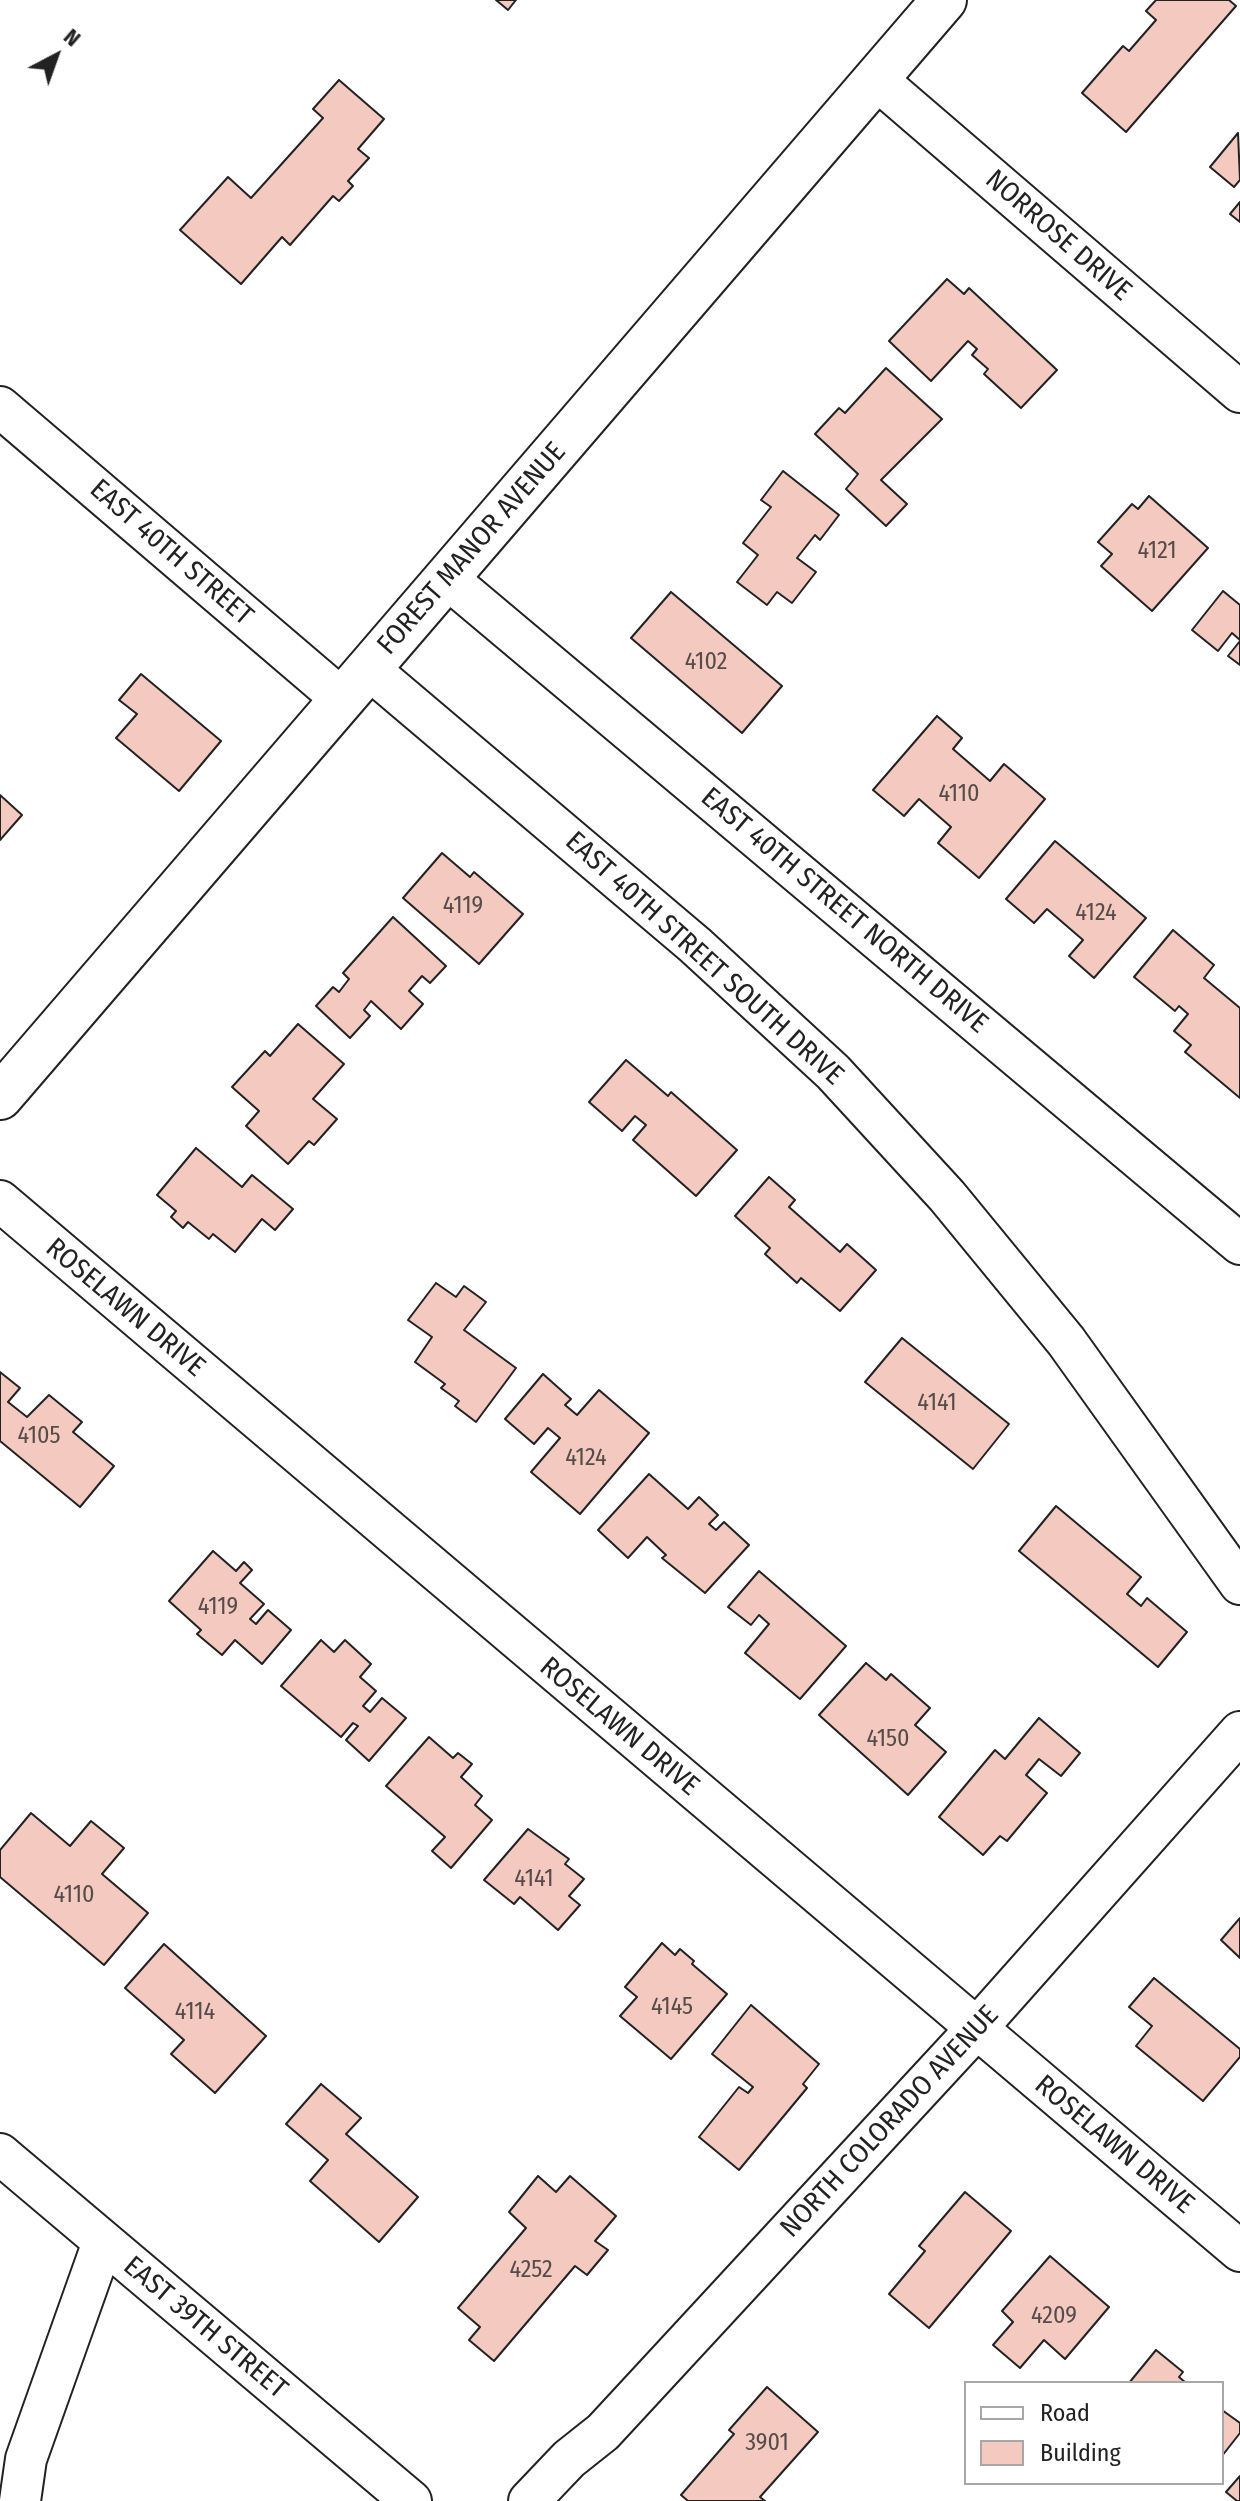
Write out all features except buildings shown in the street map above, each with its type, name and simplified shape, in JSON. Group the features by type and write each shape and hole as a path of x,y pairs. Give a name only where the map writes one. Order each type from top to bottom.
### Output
{"street":[{"name":"FOREST MANOR AVENUE","path":"0,1097 944,0"},
{"name":"NORROSE DRIVE","path":"876,79 1240,392"},
{"name":"EAST 40TH STREET","path":"0,407 356,684"},
{"name":"EAST 40TH STREET NORTH DRIVE","path":"448,579 1240,1244"},
{"name":"EAST 40TH STREET SOUTH DRIVE","path":"356,684 695,945 833,1072 947,1196 1066,1341 1240,1584"},
{"name":"ROSELAWN DRIVE","path":"0,1201 1240,2251"},
{"name":"NORTH COLORADO AVENUE","path":"529,2501 569,2459 603,2432 976,2029 1240,1732"},
{"name":"EAST 39TH STREET","path":"0,2154 411,2501"},
{"path":"20,2501 26,2459 103,2242"}]}
